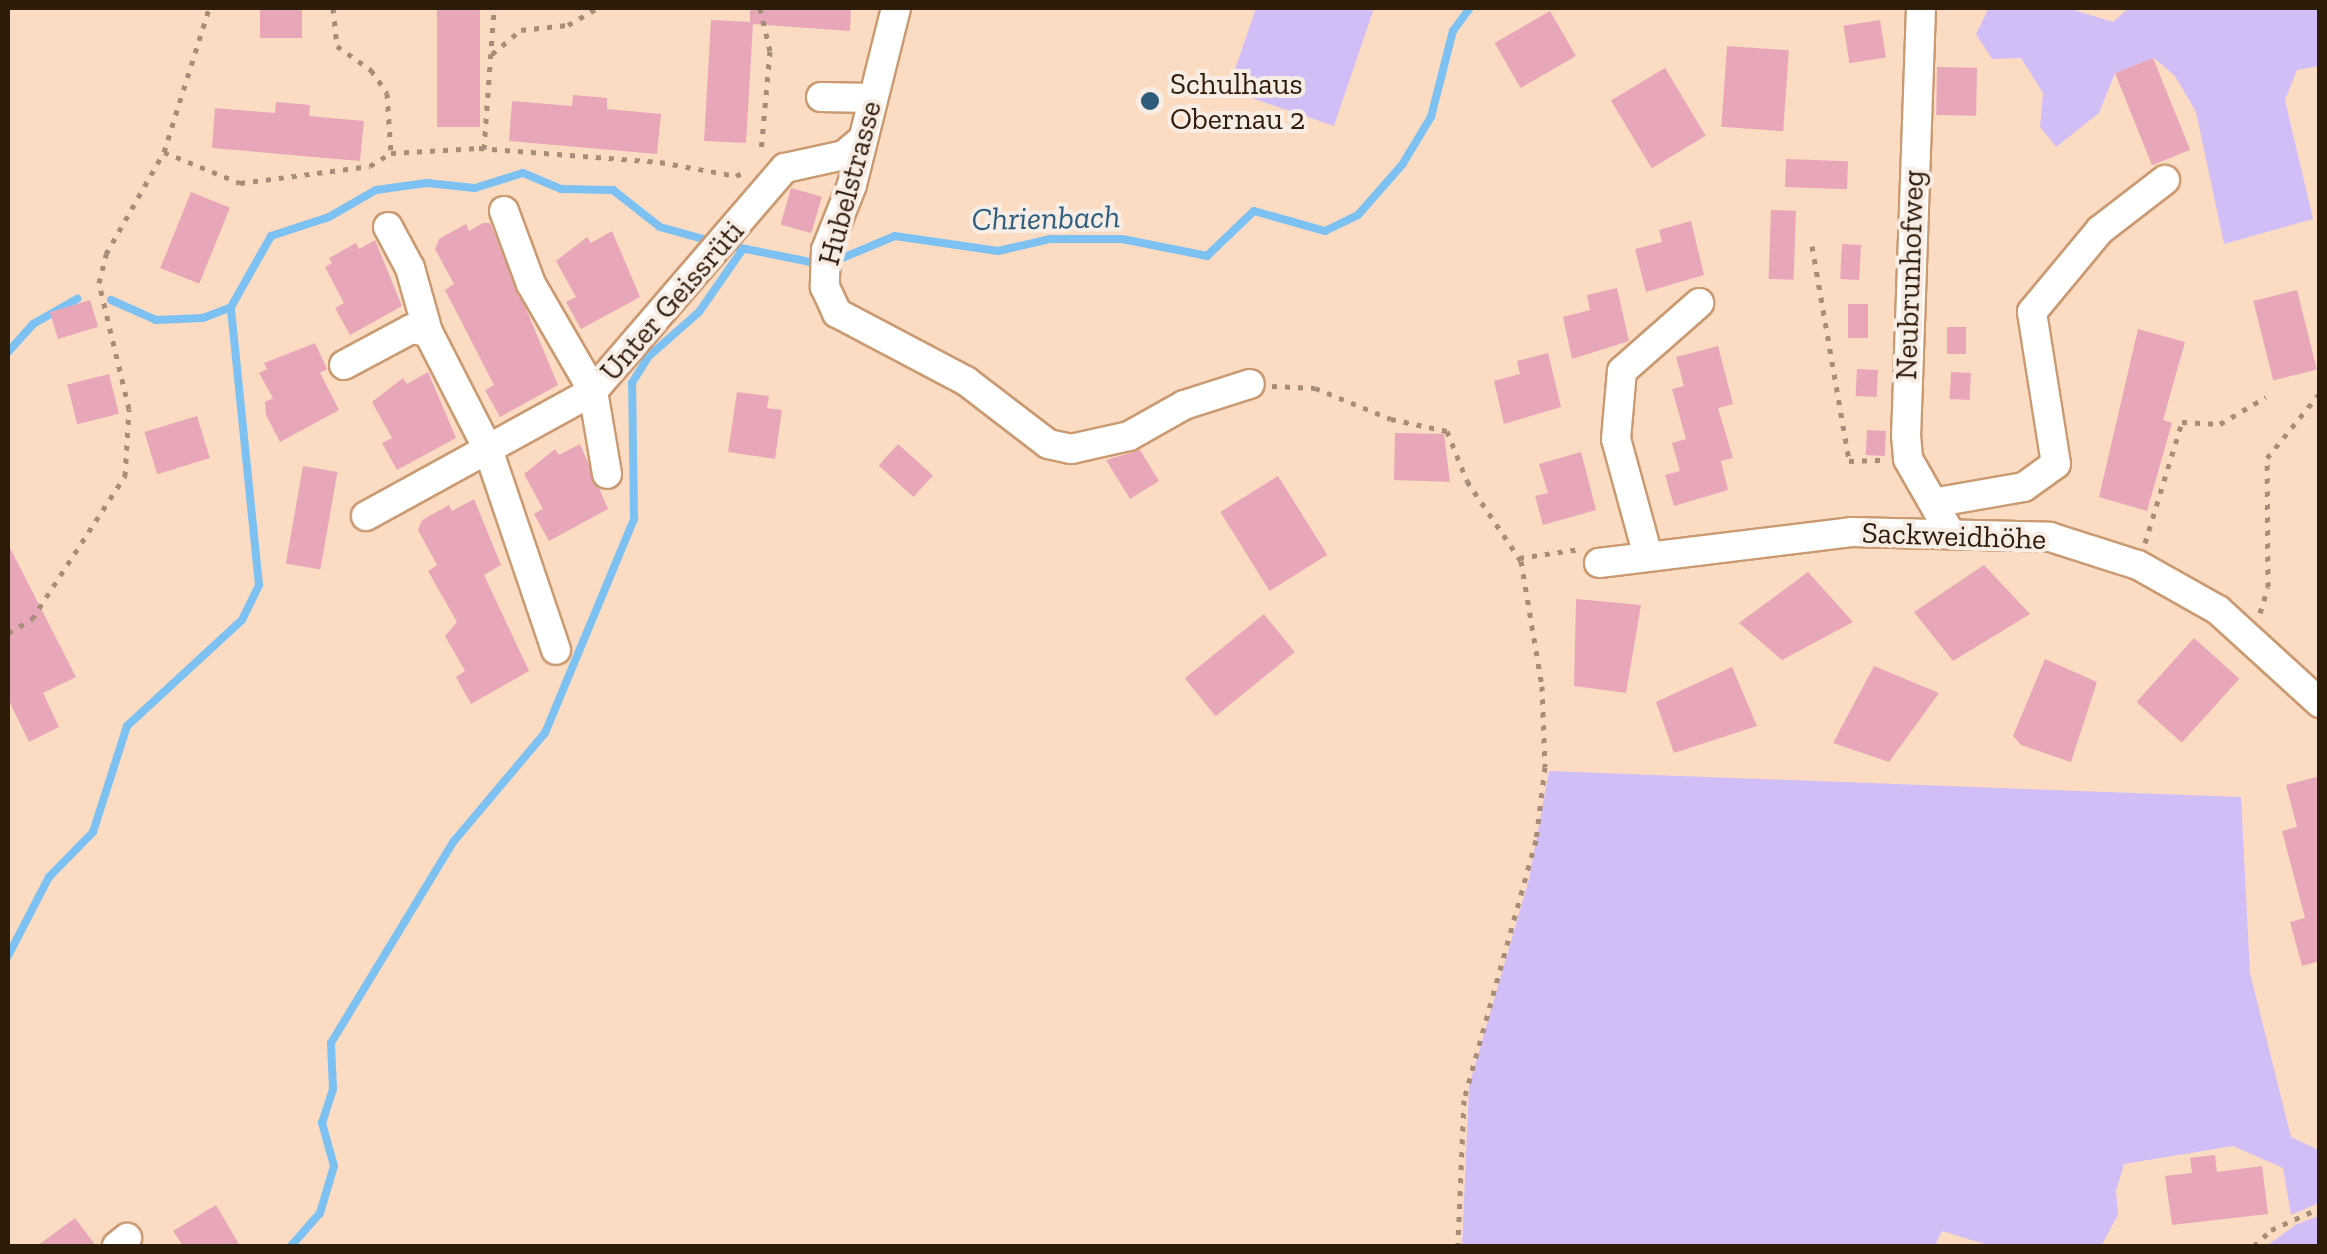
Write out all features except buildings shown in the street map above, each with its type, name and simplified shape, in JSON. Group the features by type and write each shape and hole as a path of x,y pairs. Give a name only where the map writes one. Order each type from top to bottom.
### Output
{"street":[{"name":"Hubelstrasse","path":"896,8 824,274 831,305 850,322 966,381 1048,444 1071,449 1129,436 1184,405 1250,384"},
{"name":"Neubrunhofweg","path":"1908,459 1911,198 1922,8"},
{"path":"821,98 872,98"},
{"name":"Unter Geissrüti","path":"366,516 593,391 785,168 844,155 862,140"},
{"path":"1938,502 2024,487 2056,464 2032,312 2100,230 2165,180"},
{"path":"504,211 531,284 593,391 608,474"},
{"path":"388,227 410,268 428,332 488,449 556,650"},
{"path":"1648,556 1616,439 1622,371 1698,303"},
{"path":"344,365 411,329 428,332"},
{"path":"1908,459 1938,502 1949,531"},
{"name":"Sackweidhöhe","path":"1599,563 1851,532 1949,531 2050,537 2138,565 2218,610 2320,702"}],"path":[{"path":"8,633 32,619 126,476 129,409 99,283 106,254 164,152 209,8"},
{"path":"334,8 337,46 371,70 387,93 391,153"},
{"path":"484,148 494,8"},
{"path":"490,56 521,30 568,25 597,8"},
{"path":"164,152 240,183 370,166 391,153 484,148 660,162 736,176 755,167 766,142 770,51 760,8"},
{"path":"1812,246 1849,461 1908,459"},
{"path":"1250,384 1315,388 1391,418 1447,431 1467,482 1519,558 1542,686 1545,767 1536,840 1466,1086 1458,1246"},
{"path":"2253,640 2268,586 2267,458 2319,394"},
{"path":"2138,565 2182,422 2220,424 2266,397"},
{"path":"1519,558 1596,546 1599,563"},
{"path":"2254,1246 2270,1230 2320,1208"}],"shaded area":[{"path":"1256,8 1374,8 1334,126 1228,90"},
{"path":"1989,8 2067,8 2113,22 2129,8 2319,8 2319,66 2297,70 2285,100 2313,219 2224,244 2196,112 2175,76 2154,58 2115,73 2099,113 2056,147 2040,127 2043,93 2021,58 1992,59 1976,34"},
{"path":"1549,771 2241,797 2250,973 2291,1137 2319,1150 2319,1203 2291,1215 2283,1168 2233,1146 2124,1164 2116,1191 2118,1215 2101,1246 1991,1246 1942,1231 1935,1246 1462,1246 1469,1086 1529,879"},
{"path":"2319,1216 2319,1246 2266,1246 2297,1224"}],"waterway":[{"name":"Chrienbach","path":"835,261 895,236 998,251 1050,239 1122,239 1207,256 1254,211 1325,231 1358,215 1402,165 1431,117 1453,31 1470,8"},
{"name":"Chrienbach","path":"231,307 271,236 329,217 376,190 427,183 475,188 523,173 561,189 613,190 660,227 707,240"},
{"name":"Chrienbach","path":"731,246 815,263"},
{"path":"291,1246 320,1213 334,1166 322,1123 333,1089 331,1043 454,841 545,733 634,519 632,383 648,357 699,312 743,249"},
{"path":"8,352 33,324 77,299"},
{"path":"111,300 156,320 203,318 231,307"},
{"path":"8,956 49,877 93,832 127,726 242,620 259,585 231,307"}],"place":[{"name":"Schulhaus Obernau 2","path":"1150,101"}]}
